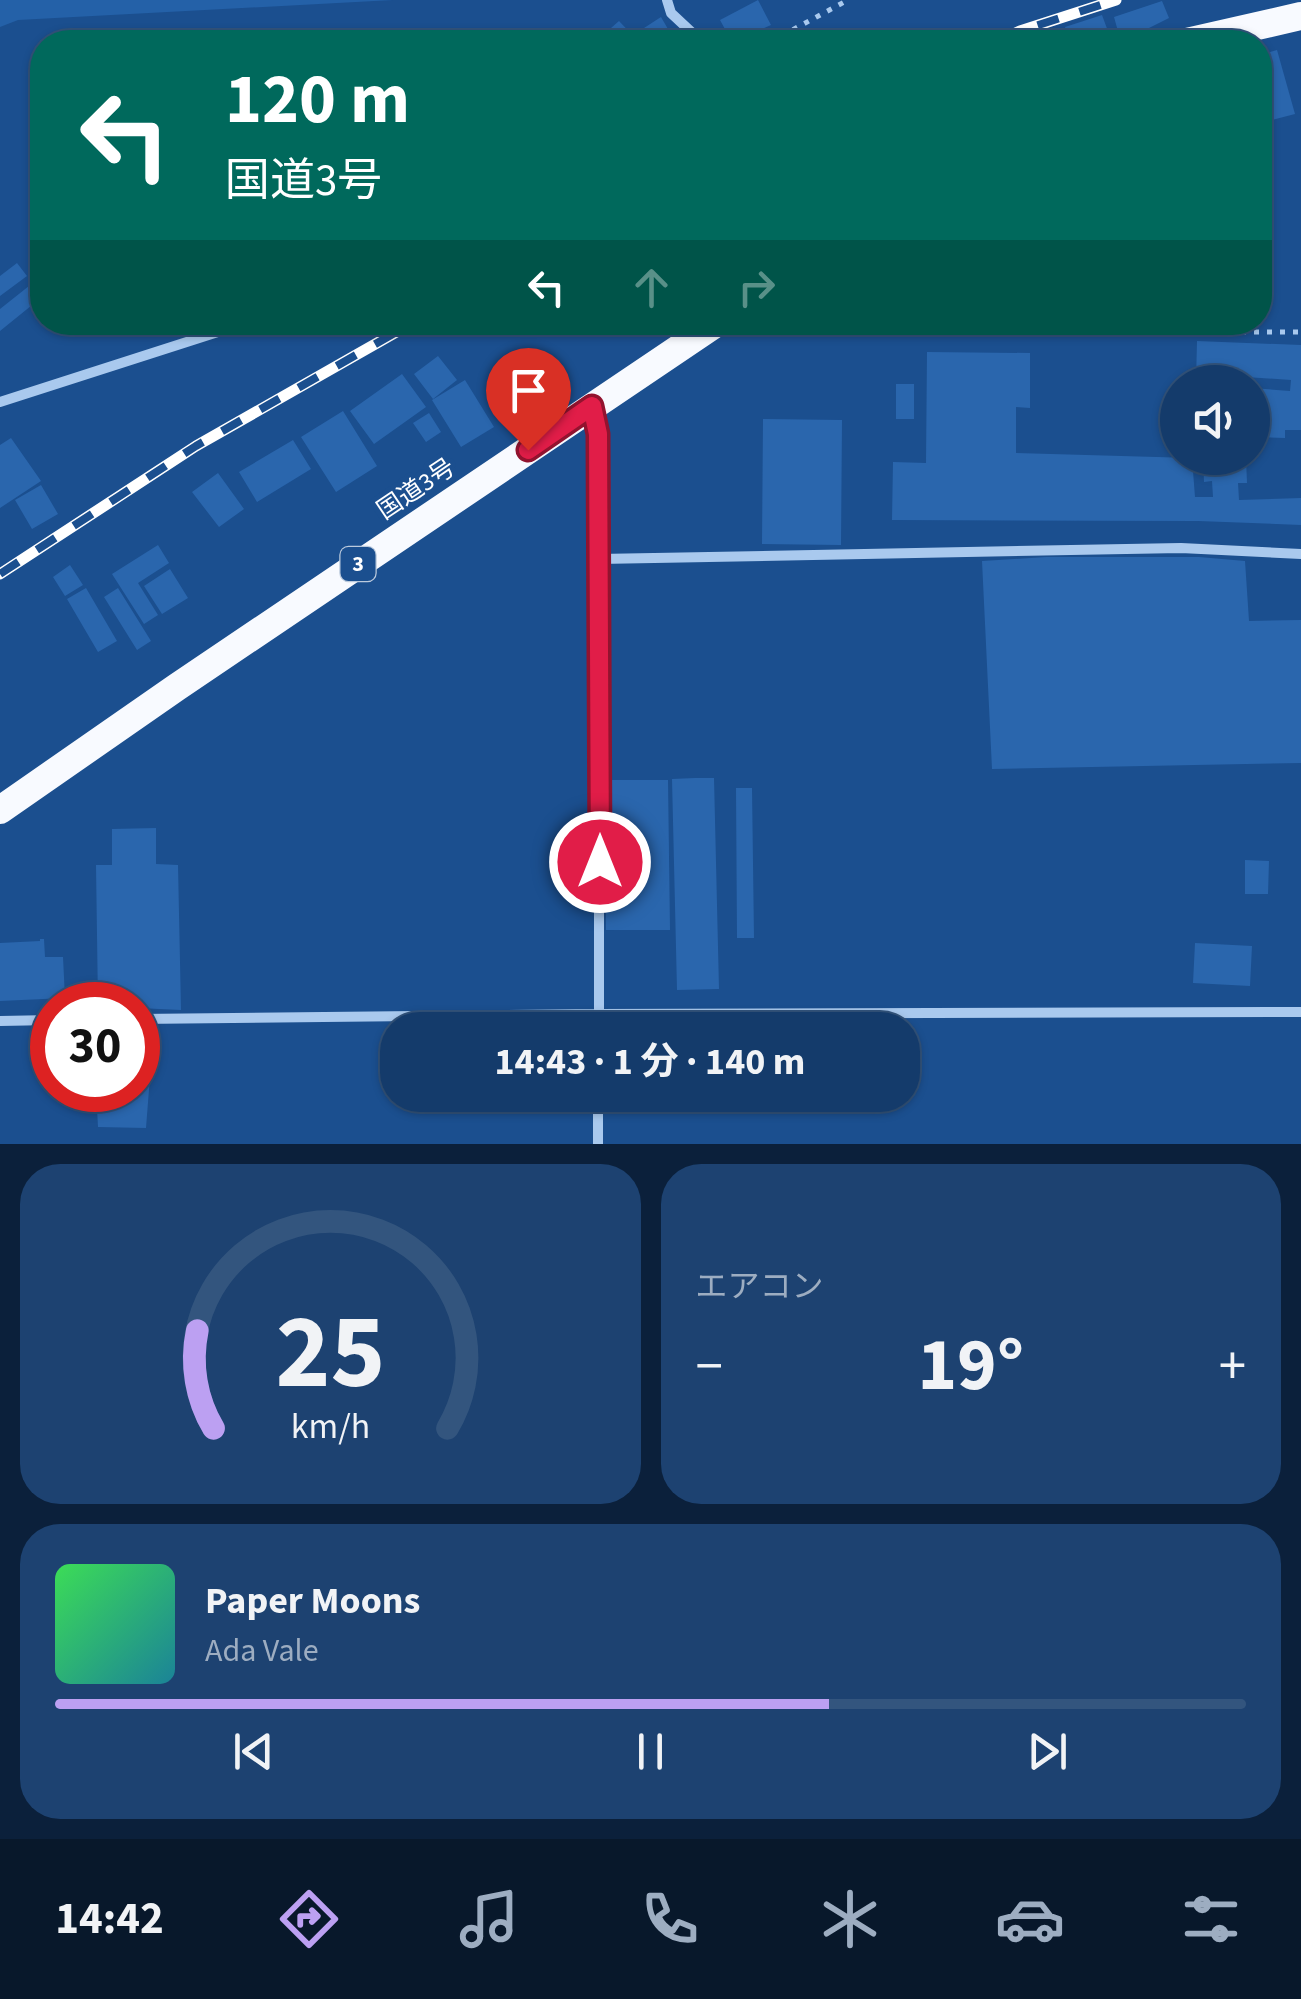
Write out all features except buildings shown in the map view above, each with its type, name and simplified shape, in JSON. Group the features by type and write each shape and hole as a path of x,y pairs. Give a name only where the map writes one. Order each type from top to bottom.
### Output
{"highway":[{"path":"1240,30 1301,16"},
{"name":"国道3号","path":"0,810 177,686 698,335"}],"street":[{"path":"667,0 671,13 689,30"},
{"path":"0,402 209,335"},
{"path":"592,406 598,434 600,560 600,1012"},
{"path":"600,560 1181,548 1301,554"},
{"path":"920,1013 1301,1012"},
{"path":"160,1019 380,1016"},
{"path":"0,1021 30,1020"},
{"path":"598,1112 598,1144"}],"path":[{"path":"792,30 848,0"},
{"path":"1272,332 1301,332"}],"shaded area":[{"path":"0,0 393,0 18,20 0,27"}],"railway":[{"path":"1023,30 1116,0"},
{"path":"0,574 196,446 391,335"}],"route":[{"path":"528,450 592,406 598,434 600,862"}]}
